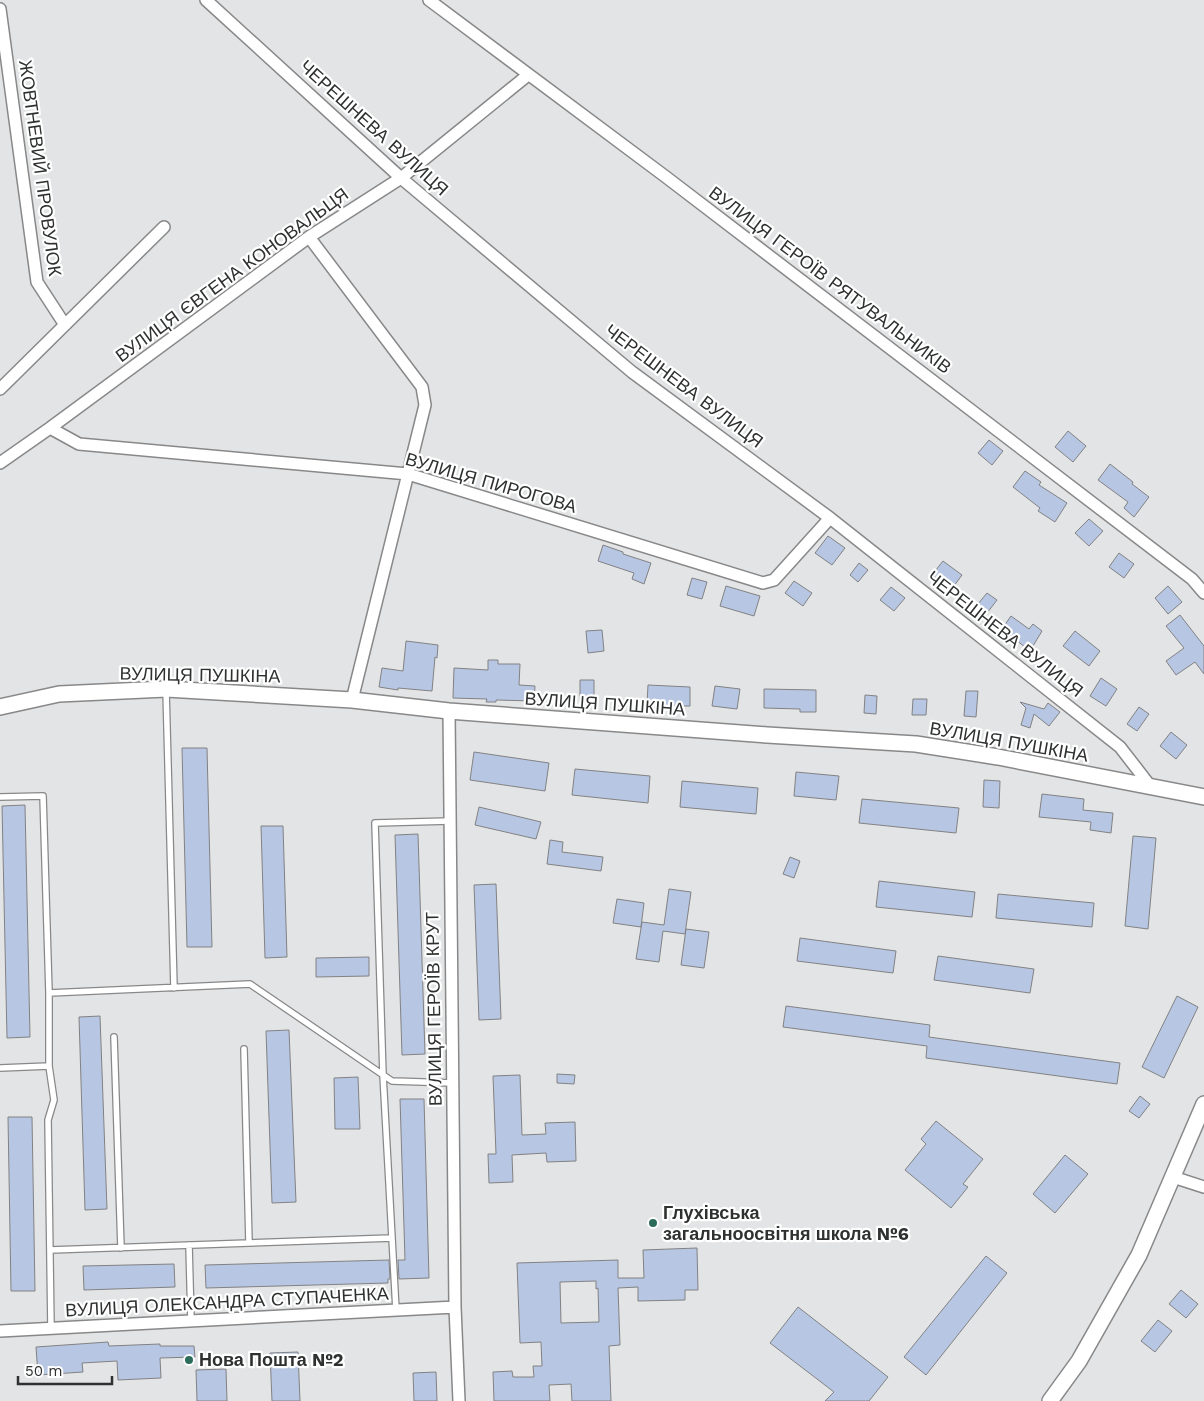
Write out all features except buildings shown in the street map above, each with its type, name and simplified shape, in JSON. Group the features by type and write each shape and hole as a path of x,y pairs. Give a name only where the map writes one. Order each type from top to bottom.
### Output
{"street":[{"name":"ЧЕРЕШНЕВА ВУЛИЦЯ","path":"206,0 401,178 632,372 830,518 1120,747 1151,787"},
{"name":"ВУЛИЦЯ ГЕРОЇВ РЯТУВАЛЬНИКІВ","path":"429,0 689,195 1192,579 1204,593"},
{"name":"ЖОВТНЕВИЙ ПРОВУЛОК","path":"0,9 36,282 65,324"},
{"name":"ВУЛИЦЯ ЄВГЕНА КОНОВАЛЬЦЯ","path":"0,463 309,237 401,178 528,75"},
{"path":"0,389 164,227"},
{"path":"309,237 422,387 425,405 352,700"},
{"name":"ВУЛИЦЯ ПИРОГОВА","path":"50,428 79,444 408,474 763,583 774,580 830,518"},
{"name":"ВУЛИЦЯ ПУШКІНА","path":"0,707 59,694 166,689 352,700 449,711 767,735 916,744 998,757 1204,796"},
{"name":"ВУЛИЦЯ ГЕРОЇВ КРУТ","path":"449,711 455,1307 459,1401"},
{"path":"1050,1401 1079,1361 1139,1255 1204,1105"},
{"path":"1173,1177 1204,1188"},
{"name":"ВУЛИЦЯ ОЛЕКСАНДРА СТУПАЧЕНКА","path":"0,1331 455,1307"}],"lane":[{"path":"166,689 174,988"},
{"path":"0,797 43,796 50,993 49,1066 54,1100 48,1120 51,1328"},
{"path":"396,1310 383,1075 375,823 450,821"},
{"path":"50,993 250,984 392,1081 453,1083"},
{"path":"114,1037 121,1248"},
{"path":"244,1049 249,1243"},
{"path":"0,1068 49,1066"},
{"path":"50,1250 392,1238"},
{"path":"189,1246 191,1321"}],"place":[{"name":"Глухівська загальноосвітня школа №6","path":"653,1223"},
{"name":"Нова Пошта №2","path":"189,1360"}]}
